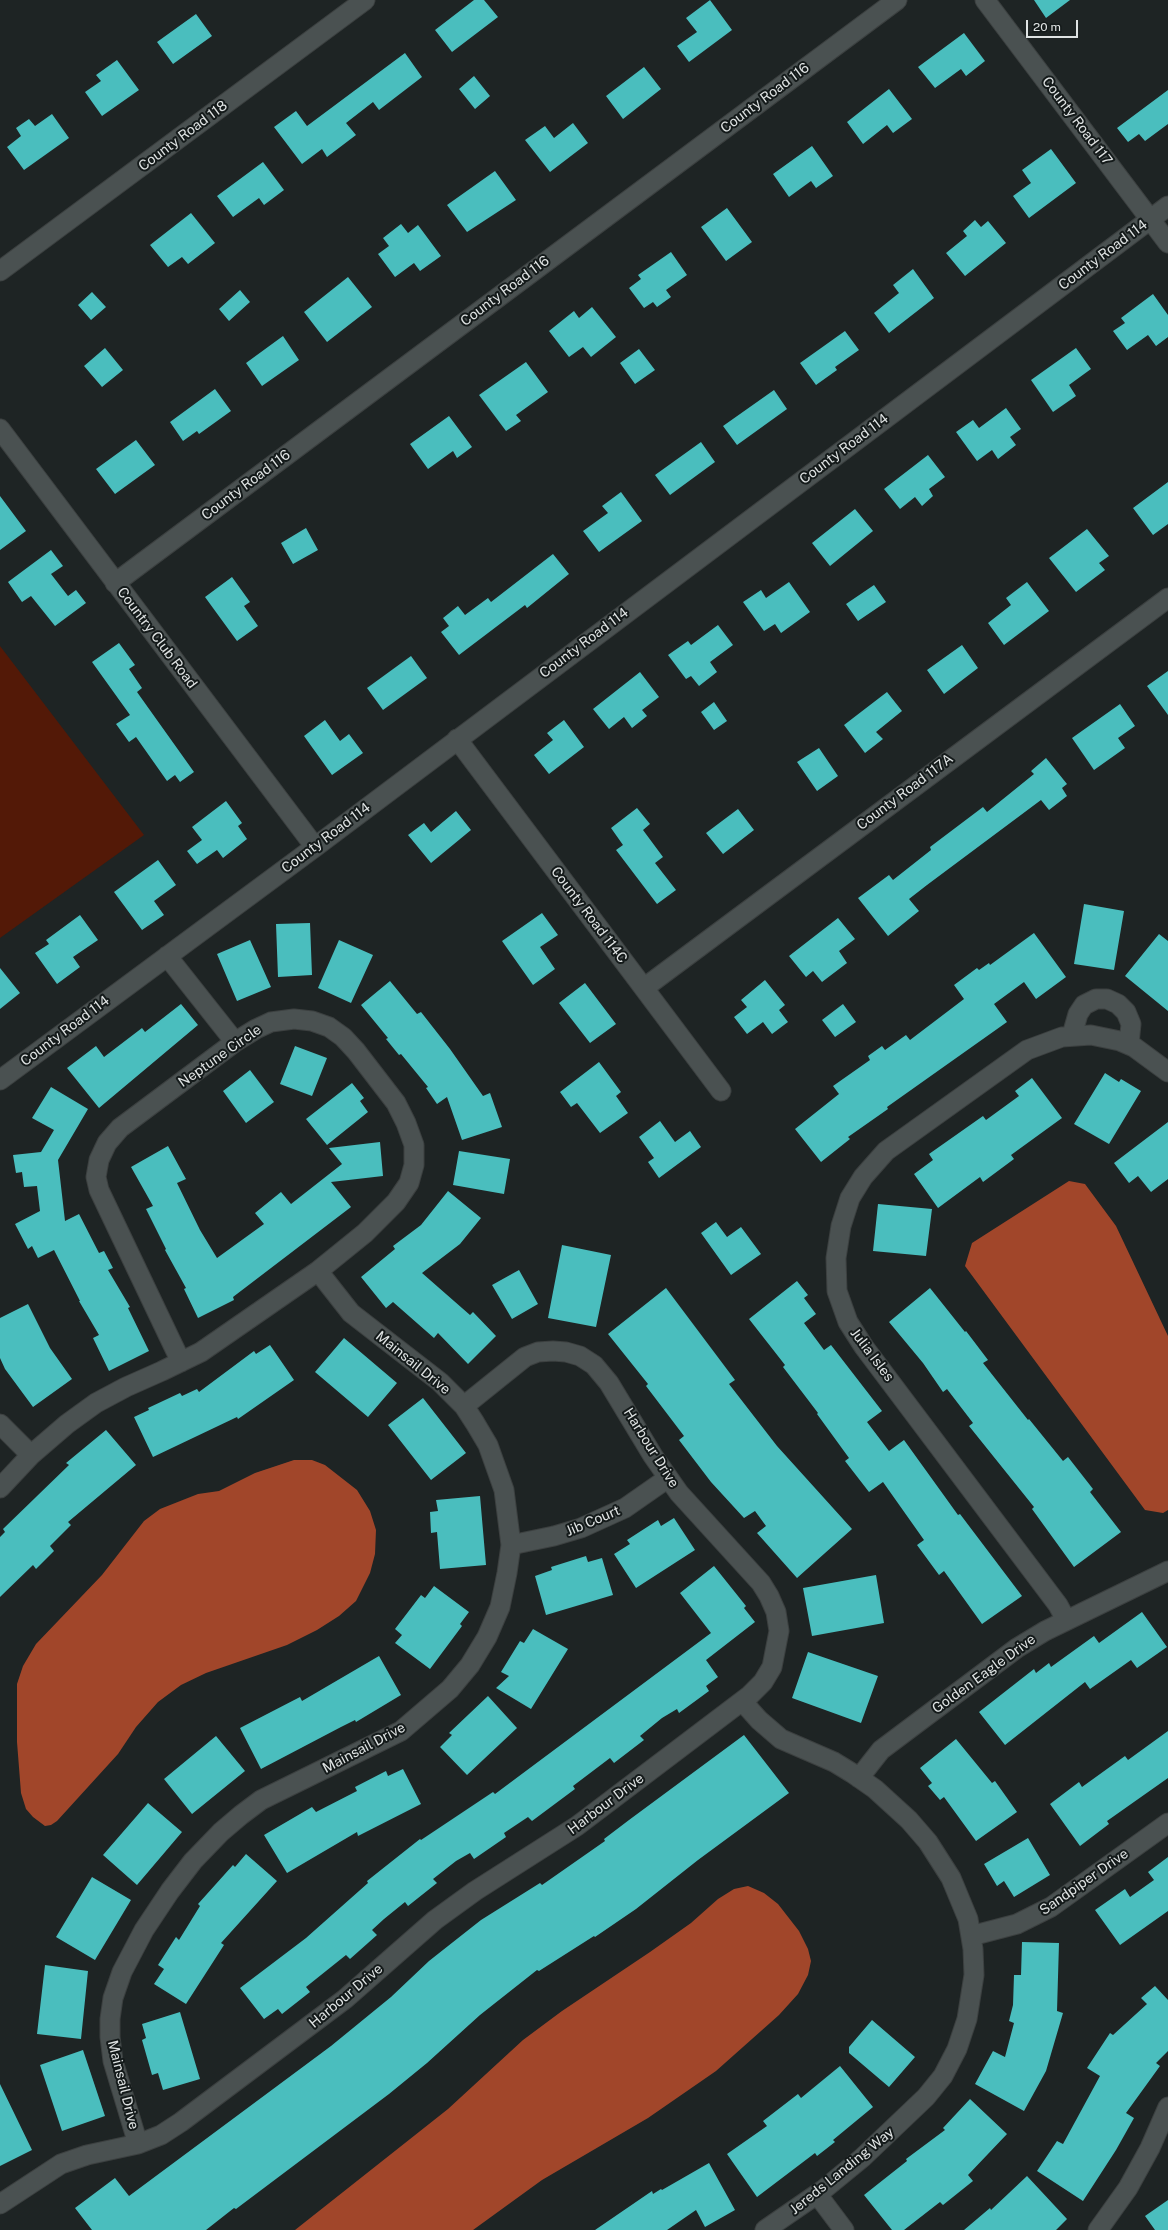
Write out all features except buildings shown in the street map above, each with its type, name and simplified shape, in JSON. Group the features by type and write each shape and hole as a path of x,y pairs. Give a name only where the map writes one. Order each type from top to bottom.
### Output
{"street":[{"name":"County Road 118","path":"0,271 365,0"},
{"name":"County Road 116","path":"115,583 897,0"},
{"name":"County Road 117","path":"985,0 1168,243"},
{"name":"County Road 114","path":"0,1080 315,847 1168,206"},
{"name":"Country Club Road","path":"0,429 315,847"},
{"name":"County Road 117A","path":"644,988 1168,598"},
{"name":"County Road 114C","path":"457,739 721,1091"},
{"path":"168,956 235,1042"},
{"path":"1072,1035 1078,1014 1084,1006 1096,999 1107,999 1118,1004 1126,1012 1131,1024 1129,1044"},
{"name":"Neptune Circle","path":"0,1488 31,1454 67,1424 96,1403 182,1362 201,1352 318,1271 365,1233 396,1202 409,1183 414,1165 414,1144 406,1123 396,1103 356,1050 343,1037 329,1027 312,1021 294,1019 271,1022 235,1042 120,1128 104,1149 99,1160 96,1177 105,1203 182,1362"},
{"name":"Julia Isles","path":"1066,1620 1058,1605 864,1347 848,1322 837,1291 836,1258 841,1226 850,1198 863,1177 886,1151 1027,1050 1050,1040 1072,1035 1098,1036 1129,1044 1144,1052 1168,1072"},
{"name":"Mainsail Drive","path":"138,2144 114,2061 110,2031 113,1998 122,1972 144,1930 170,1891 193,1861 221,1832 261,1800 401,1730 450,1689 470,1665 487,1637 500,1607 511,1545 504,1490 488,1445 464,1406 440,1382 351,1313 318,1271"},
{"name":"Harbour Drive","path":"0,2204 61,2164 87,2155 138,2144 161,2135 181,2122 345,1999 435,1920 475,1890 577,1826 742,1701 763,1682 772,1667 777,1649 779,1631 776,1612 769,1596 761,1583 705,1522 668,1478 609,1383 594,1365 580,1356 553,1351 538,1352 525,1357 464,1406"},
{"path":"0,1424 31,1454"},
{"name":"Jib Court","path":"511,1545 554,1536 581,1528 625,1508 668,1478"},
{"name":"Golden Eagle Drive","path":"859,1778 872,1760 886,1747 1017,1648 1066,1620 1168,1571"},
{"name":"Jereds Landing Way","path":"742,1701 759,1720 781,1739 834,1762 859,1778 893,1805 928,1842 951,1878 968,1919 974,1975 967,2019 957,2049 943,2076 926,2097 897,2127 862,2158 817,2194 765,2230"},
{"name":"Sandpiper Drive","path":"971,1936 1017,1924 1051,1907 1168,1823"},
{"path":"1099,2229 1128,2188 1150,2148 1168,2107"},
{"path":"817,2194 844,2230"}],"shaded area":[{"path":"0,646 144,835 0,938"},
{"path":"1069,1181 1085,1184 1116,1226 1168,1336 1168,1510 1163,1513 1145,1510 965,1266 972,1243"},
{"path":"294,1460 312,1460 325,1465 357,1490 370,1511 376,1530 375,1554 370,1573 356,1601 339,1616 317,1630 287,1645 206,1673 181,1685 158,1702 136,1727 118,1754 57,1821 51,1825 45,1826 33,1817 26,1809 21,1793 17,1742 17,1684 23,1666 36,1644 102,1575 144,1521 160,1509 198,1494 219,1491 255,1473"},
{"path":"748,1886 764,1893 778,1904 799,1931 808,1949 811,1961 808,1975 798,1994 779,2015 716,2071 648,2118 542,2180 473,2230 295,2230 448,2109 523,2040 562,2011 691,1923 718,1899 734,1889"}]}
